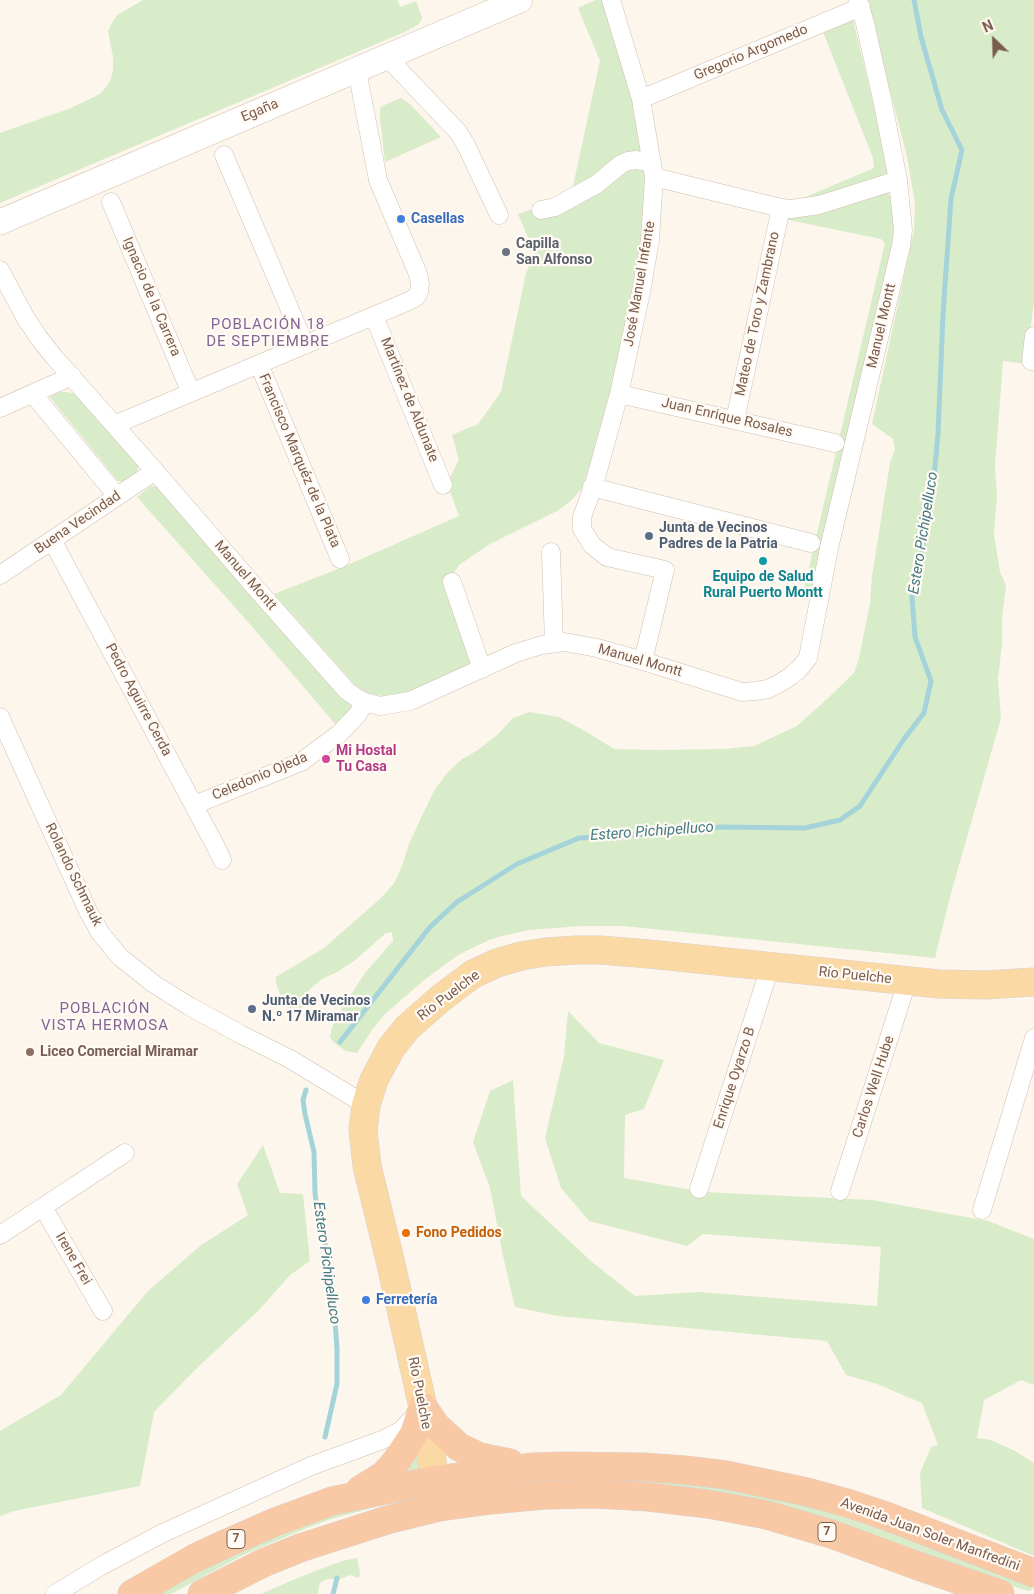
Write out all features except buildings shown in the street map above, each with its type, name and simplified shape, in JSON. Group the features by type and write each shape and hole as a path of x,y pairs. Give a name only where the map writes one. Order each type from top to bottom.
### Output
{"highway":[{"path":"422,1407 436,1426 459,1447 494,1461 532,1467"},
{"path":"346,1497 372,1484 395,1463 414,1434 422,1407"},
{"name":"Avenida Juan Soler Manfredini","path":"132,1594 195,1558 233,1540 294,1514 346,1497 434,1480 532,1467 643,1467 726,1475 767,1483 847,1503 886,1516 1034,1573"},
{"name":"7","path":"202,1594 263,1564 316,1542 387,1520 440,1507 519,1497 568,1494 618,1494 708,1504 760,1514 812,1528 1000,1594"}],"main road":[{"name":"Egaña","path":"0,222 520,0"},
{"name":"Río Puelche","path":"440,1507 422,1407 367,1166 363,1130 366,1106 374,1080 385,1058 402,1033 435,1003 458,984 485,968 503,961 546,952 600,950 907,982 986,985 1034,982"},
{"name":"Río Puelche","path":"986,985 1017,976 1034,967"}],"street":[{"name":"José Manuel Infante","path":"611,0 641,99 653,170 650,240 619,394 582,517 582,529 592,545 607,557 665,570 643,661"},
{"name":"Gregorio Argomedo","path":"641,99 859,3"},
{"name":"Manuel Montt","path":"0,270 13,296 39,338 261,594 348,691 365,702 380,706 410,701 516,653 554,643 576,644 643,661 742,692 768,689 791,676 808,658 829,548 901,246 903,230 898,180 880,89 859,3"},
{"path":"387,57 458,132 466,144 499,215"},
{"path":"114,425 416,297 420,284 418,274 378,180 357,70"},
{"path":"224,155 305,345"},
{"path":"541,210 555,207 597,184 612,171 628,161 636,160 653,170 781,208 819,205 898,180"},
{"name":"Ignacio de la Carrera","path":"111,202 192,392"},
{"name":"Mateo de Toro y Zambrano","path":"735,420 781,208"},
{"name":"Martínez de Aldunate","path":"374,316 443,485"},
{"path":"1032,362 1034,336"},
{"name":"Francisco Marquéz de la Plata","path":"258,364 340,559"},
{"path":"0,408 72,376"},
{"path":"33,394 117,496"},
{"name":"Juan Enrique Rosales","path":"619,394 835,443"},
{"name":"Buena Vecindad","path":"0,575 155,471"},
{"path":"592,488 812,543"},
{"name":"Pedro Aguirre Cerda","path":"52,540 222,860"},
{"path":"551,552 554,643"},
{"path":"452,582 482,669"},
{"name":"Celedonio Ojeda","path":"194,805 302,762 339,734 358,714 365,702"},
{"name":"Rolando Schmauk","path":"0,717 88,911 102,934 120,957 154,984 189,1006 290,1059 366,1106"},
{"name":"Enrique Oyarzo B","path":"699,1189 770,967"},
{"name":"Carlos Well Hube","path":"840,1191 907,982"},
{"path":"982,1210 1034,1038"},
{"path":"0,1235 125,1153"},
{"name":"Irene Frei","path":"44,1207 103,1311"},
{"path":"55,1594 163,1532 311,1466 382,1440 400,1431 422,1407"}],"green space":[{"path":"143,0 397,0 401,7 416,1 422,18 419,24 407,31 0,203 0,133 71,108 100,94 111,79 113,69 113,57 108,31 117,15"},
{"path":"596,0 606,0 638,112 646,176 641,259 608,406 583,487 571,501 557,511 490,544 459,565 447,583 473,664 406,693 384,696 367,693 354,684 274,594 343,567 459,516 447,483 459,460 452,435 478,424 501,392 526,273 535,254 518,214 529,210 540,213 570,200 600,61 578,8"},
{"path":"866,0 1034,0 1034,301 1026,364 1003,361 995,466 997,497 994,534 1000,572 1006,585 998,679 1001,718 951,893 935,958 623,926 582,926 529,930 489,940 460,954 422,982 385,1014 357,1053 346,1051 334,1043 330,1037 332,1027 365,973 393,941 392,932 386,933 354,961 322,979 310,989 304,1000 304,1006 298,1011 288,1008 281,998 276,977 324,948 381,898 395,882 409,844 435,789 448,772 462,759 478,750 497,735 513,718 530,712 559,717 614,749 725,749 754,746 797,726 854,673 859,658 870,603 872,576 890,463 895,449 893,439 872,424 914,230 915,204 907,156"},
{"path":"853,19 890,173 811,199 803,198 874,168 873,158 823,32"},
{"path":"401,98 411,105 441,137 385,162 380,107"},
{"path":"888,193 893,200 894,236 892,248 811,595 802,597 885,243 881,239 784,219 788,215"},
{"path":"60,392 75,394 138,465 138,470 131,478 121,482 117,480 49,396"},
{"path":"151,486 156,486 352,707 351,714 337,726 137,497"},
{"path":"568,1011 599,1043 664,1060 644,1109 625,1115 624,1178 704,1192 872,1200 988,1221 1034,1239 1034,1385 1021,1380 984,1400 977,1438 991,1440 1015,1451 1034,1463 1034,1556 922,1508 920,1473 931,1447 938,1445 922,1403 877,1384 846,1375 827,1341 558,1316 515,1307 490,1188 473,1142 490,1091 513,1080 521,1196 592,1262 635,1296 698,1292 877,1306 881,1247 703,1234 687,1246 589,1221 561,1188 545,1138 564,1056"},
{"path":"263,1145 280,1193 303,1194 310,1261 290,1275 259,1310 197,1368 154,1412 140,1486 14,1511 0,1516 0,1431 61,1395 148,1291 200,1246 248,1215 237,1184"},
{"path":"416,1447 420,1468 402,1475"},
{"path":"568,1476 709,1484 797,1502 910,1539 1003,1573 1033,1589 1029,1591 617,1482 592,1479 555,1479"},
{"path":"390,1503 328,1520 302,1530 245,1554 171,1594 156,1594 214,1563 289,1530 350,1510"},
{"path":"357,1558 359,1578 350,1575 340,1579 327,1579 321,1582 318,1594 261,1594 342,1561"}],"waterway":[{"name":"Estero Pichipelluco","path":"340,1042 430,927 457,902 517,864 579,838 684,832 721,827 805,828 840,820 860,806 904,739 924,713 931,681 915,637 912,597 932,499 938,434 943,314 951,199 962,150 942,110 921,37 914,0"},
{"name":"Estero Pichipelluco","path":"306,1090 303,1100 314,1152 315,1193 318,1216 332,1279 337,1349 337,1384 325,1437"},
{"name":"Estero Pichipelluco","path":"333,1594 337,1578"}],"place":[{"name":"Casellas","path":"401,219"},
{"name":"Capilla San Alfonso","path":"506,252"},
{"name":"Junta de Vecinos Padres de la Patria","path":"649,536"},
{"name":"Equipo de Salud Rural Puerto Montt","path":"763,561"},
{"name":"Mi Hostal Tu Casa","path":"326,759"},
{"name":"Junta de Vecinos N.º 17 Miramar","path":"252,1009"},
{"name":"Liceo Comercial Miramar","path":"30,1052"},
{"name":"Fono Pedidos","path":"406,1233"},
{"name":"Ferretería","path":"366,1300"}],"district":[{"name":"POBLACIÓN 18 DE SEPTIEMBRE","path":"268,334"},
{"name":"POBLACIÓN VISTA HERMOSA","path":"105,1018"}]}
